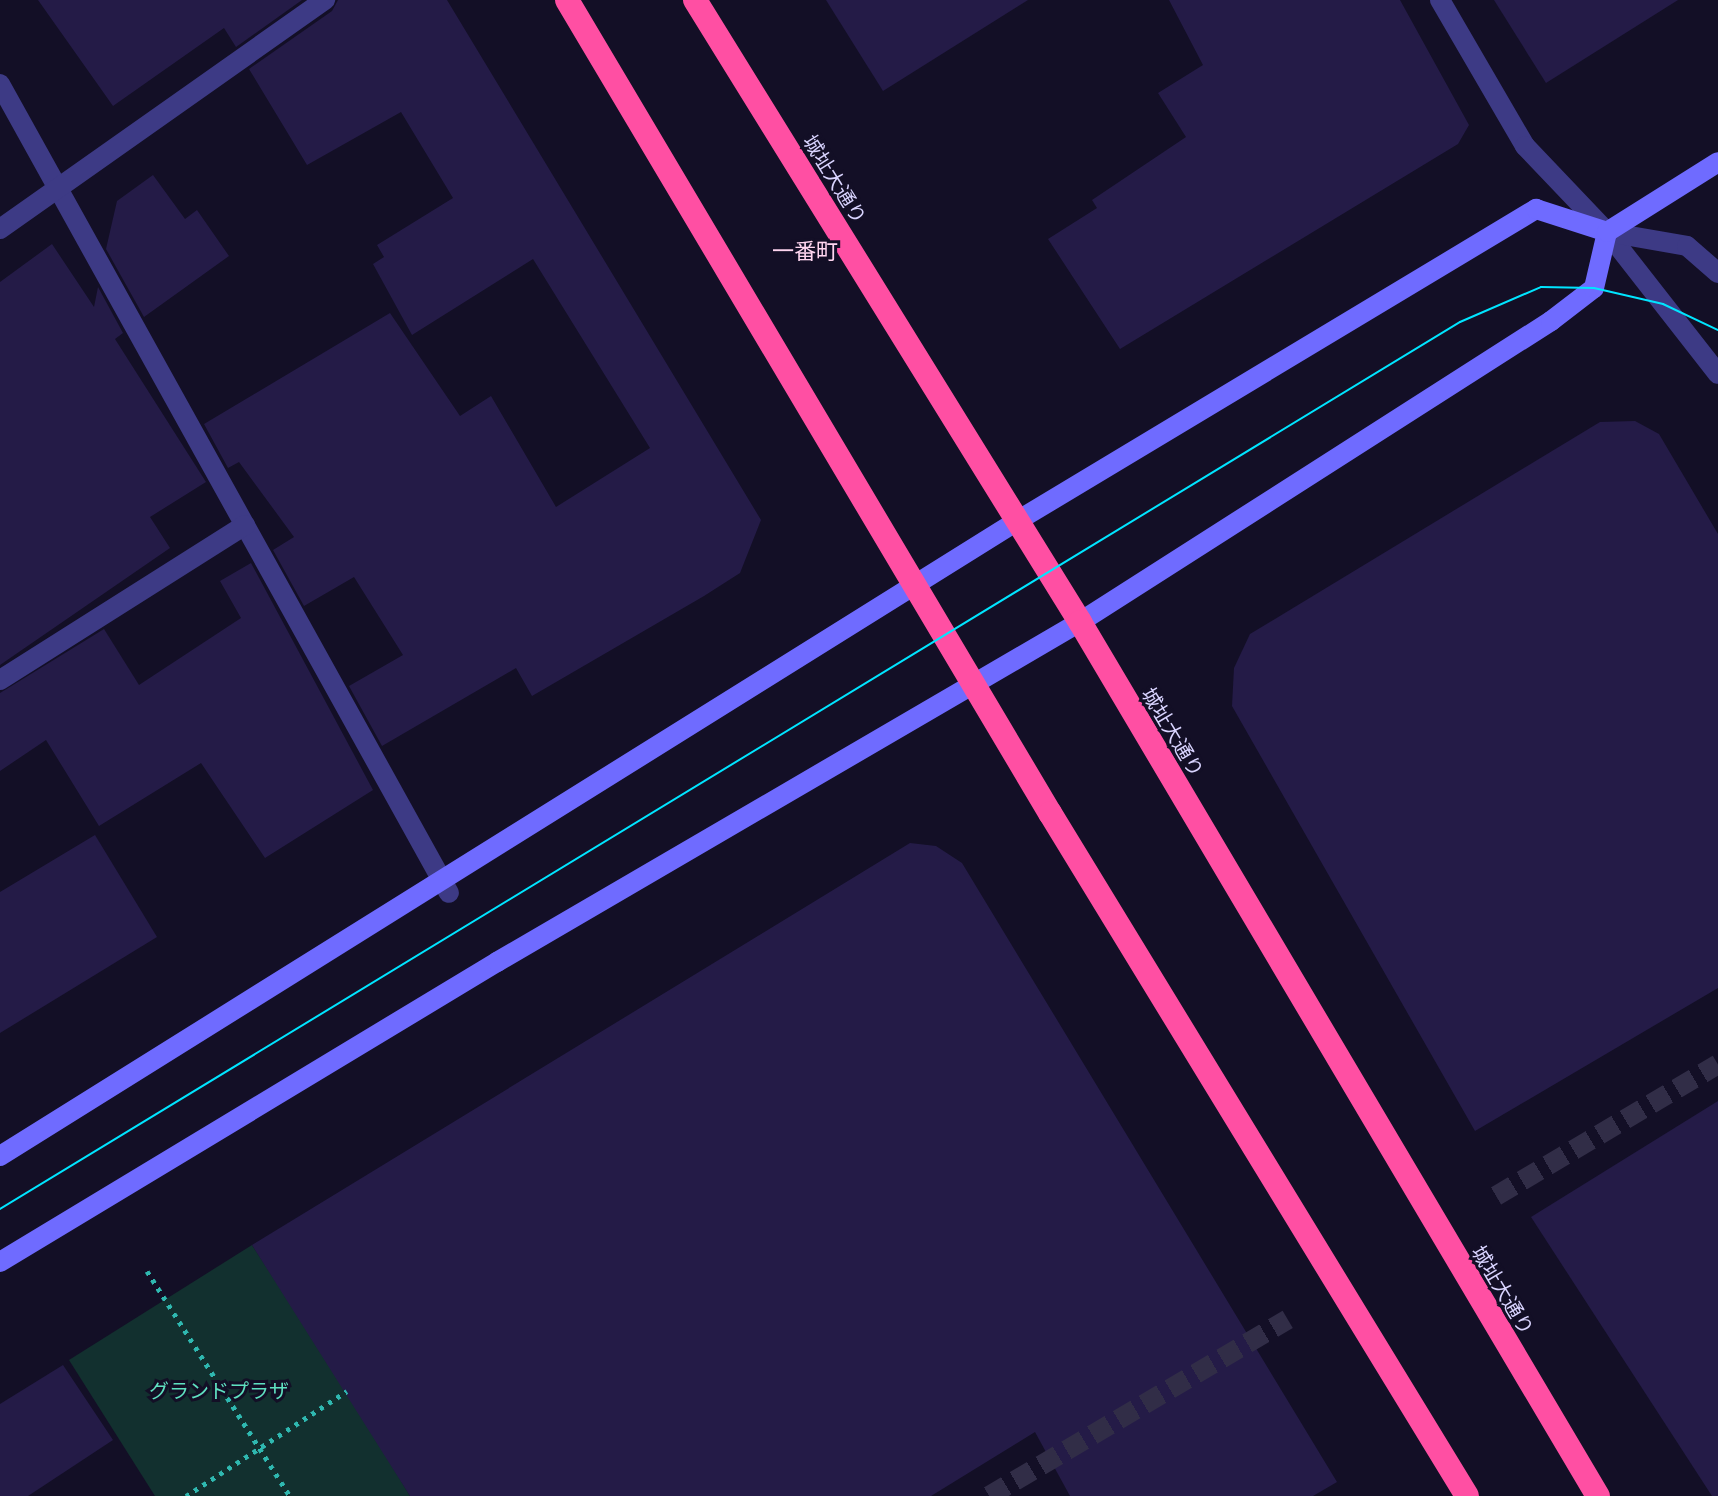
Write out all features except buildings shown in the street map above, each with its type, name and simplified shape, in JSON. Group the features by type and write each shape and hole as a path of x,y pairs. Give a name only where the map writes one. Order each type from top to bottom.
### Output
{"highway":[{"path":"567,0 919,584 973,684 1467,1496"},
{"name":"城址大通り","path":"695,0 1080,622 1598,1496"}],"street":[{"path":"0,229 325,0"},
{"path":"1440,0 1525,146 1607,232 1718,374"},
{"path":"0,84 446,887"},
{"path":"0,1262 497,962 1080,622 1551,321 1594,288 1607,232 1718,162"},
{"path":"2,1152 446,887 1017,521 1536,209 1607,232 1687,246 1718,273"},
{"path":"0,680 245,525"}],"path":[{"path":"147,1271 290,1496"},
{"path":"186,1496 347,1391"}],"green space":[{"name":"グランドプラザ","path":"252,1245 347,1391 410,1496 155,1496 69,1360"}],"tunnel":[{"path":"1496,1196 1718,1064"},
{"path":"989,1496 1288,1319"}],"tram line":[{"path":"0,1209 1460,322 1541,287 1594,288 1663,304 1718,330"}],"district":[{"name":"一番町","path":"805,252"}]}
